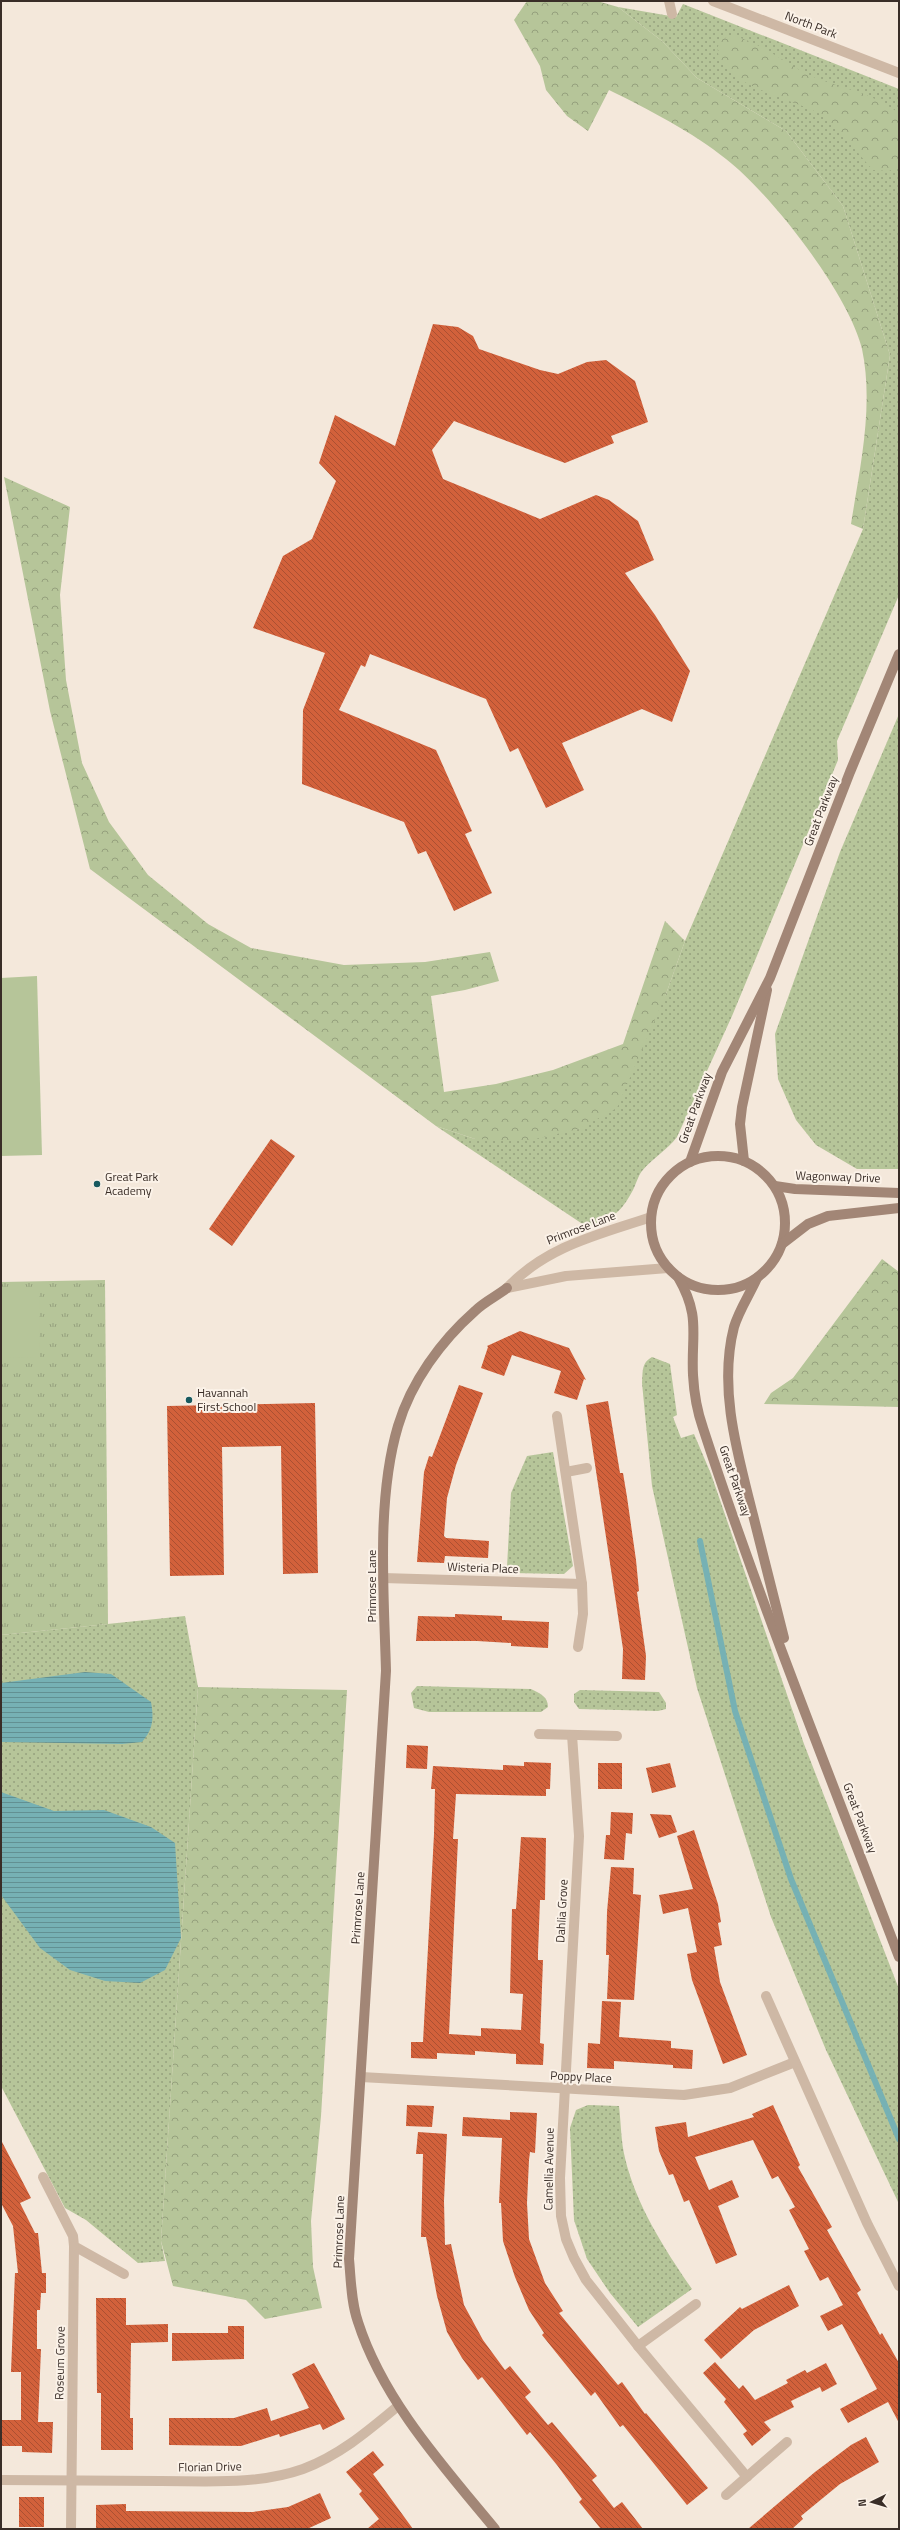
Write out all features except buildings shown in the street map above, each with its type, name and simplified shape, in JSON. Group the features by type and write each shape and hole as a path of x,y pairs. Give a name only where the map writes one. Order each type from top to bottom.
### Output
{"street":[{"path":"669,1 672,14"},
{"name":"North Park","path":"713,1 899,73"},
{"name":"Great Parkway","path":"690,1162 722,1072 770,978 850,772 899,654"},
{"name":"Great Parkway","path":"744,1161 741,1131 742,1107 770,978"},
{"name":"Great Parkway","path":"717,1155 744,1161 757,1168 775,1186 784,1215 782,1244 767,1268 757,1278 744,1285 717,1290 703,1289 678,1277 668,1268 654,1244 651,1217 653,1203 667,1178 690,1162 717,1155"},
{"name":"Wagonway Drive","path":"775,1186 795,1189 899,1193"},
{"path":"782,1244 808,1224 828,1216 899,1208"},
{"name":"Primrose Lane","path":"495,2529 398,2406 377,2370 357,2321 351,2290 349,2259 386,1671 383,1578 386,1504 394,1445 402,1414 420,1378 441,1348 475,1310 507,1288 523,1272 544,1257 575,1242 651,1217"},
{"name":"Primrose Lane","path":"507,1288 566,1276 668,1268"},
{"name":"Great Parkway","path":"678,1277 688,1294 694,1316 693,1373 699,1416 722,1486 797,1689 899,1957"},
{"name":"Great Parkway","path":"757,1278 734,1326 729,1358 729,1392 732,1424 744,1479 797,1689"},
{"path":"557,1416 582,1584 583,1614 578,1647"},
{"path":"566,1472 587,1468"},
{"name":"Wisteria Place","path":"383,1578 582,1584"},
{"path":"539,1734 617,1736"},
{"name":"Dahlia Grove","path":"565,2089 579,1836 572,1735"},
{"path":"766,1996 867,2223 899,2286"},
{"name":"Poppy Place","path":"361,2077 684,2095 730,2088 795,2062"},
{"name":"Camellia Avenue","path":"565,2089 560,2178 561,2216 566,2238 574,2258 586,2280 638,2346 746,2477"},
{"name":"Roseum Grove","path":"43,2177 73,2236 74,2246 71,2529"},
{"path":"74,2246 124,2274"},
{"path":"638,2346 696,2304"},
{"name":"Florian Drive","path":"1,2480 226,2481 277,2475 302,2469 329,2457 349,2445 398,2406"},
{"path":"726,2495 787,2442"}],"green space":[{"path":"527,1 597,1 618,7 662,41 697,78 786,131 843,206 890,355 863,529 851,524 862,459 866,414 867,392 862,349 854,326 842,301 825,274 806,246 785,220 744,175 713,149 685,130 609,90 588,131 567,116 546,90 540,66 514,20"},
{"path":"683,4 899,89 899,595 837,741 838,760 732,1016 677,1137 642,1171 629,1198 620,1210 609,1218 587,1227 436,1126 475,1139 579,1129 666,994 685,941 863,529 890,355 843,206 786,131 697,78 662,41 618,7 676,17"},
{"path":"733,36 744,39 763,48 809,75 876,99 899,113 899,166 889,171 873,170 826,118 808,108 773,95 737,77 724,66 718,53 721,38"},
{"path":"4,477 70,507 60,595 66,680 82,763 109,822 148,875 208,924 251,948 344,965 425,962 490,952 499,981 465,990 431,996 444,1092 496,1084 553,1070 623,1044 665,921 685,941 666,994 617,1108 579,1129 526,1141 475,1139 436,1126 90,869 50,711"},
{"path":"899,714 899,1169 857,1169 816,1145 796,1120 778,1079 775,1034 840,852"},
{"path":"37,976 42,1155 1,1156 1,978"},
{"path":"882,1259 899,1272 899,1407 764,1404 771,1393 793,1378"},
{"path":"105,1280 108,1624 1,1635 1,1282"},
{"path":"1,1289 39,1289 40,1357 1,1358"},
{"path":"652,1357 670,1364 677,1415 673,1417 681,1438 694,1434 711,1474 804,1744 899,1989 899,2204 826,2050 771,1917 697,1688 652,1486 642,1383 644,1365 648,1359"},
{"path":"553,1452 573,1566 564,1574 511,1573 507,1567 511,1493 527,1456"},
{"path":"185,1616 198,1687 161,2241 165,2261 138,2263 86,2220 65,2208 1,2086 1,1635"},
{"path":"417,1686 531,1689 545,1698 548,1703 548,1707 541,1712 429,1712 414,1708 411,1693"},
{"path":"198,1687 347,1690 321,2116 311,2221 313,2267 322,2308 265,2319 246,2300 173,2286 161,2241"},
{"path":"580,1690 659,1692 666,1703 666,1709 658,1711 579,1709 574,1702 574,1694"},
{"path":"588,2105 619,2106 624,2152 636,2193 652,2226 692,2289 638,2327 610,2293 587,2259 574,2220 570,2128 576,2110"}],"water":[{"path":"85,1672 111,1674 151,1702 152,1724 142,1742 122,1744 1,1742 1,1683"},
{"path":"1,1792 54,1811 104,1810 151,1827 175,1843 181,1938 165,1970 140,1983 105,1981 70,1970 40,1948 1,1895"}],"waterway":[{"path":"700,1541 735,1711 791,1879 899,2139"}],"place":[{"name":"Great Park Academy","path":"97,1184"},
{"name":"Havannah First School","path":"189,1400"}]}
